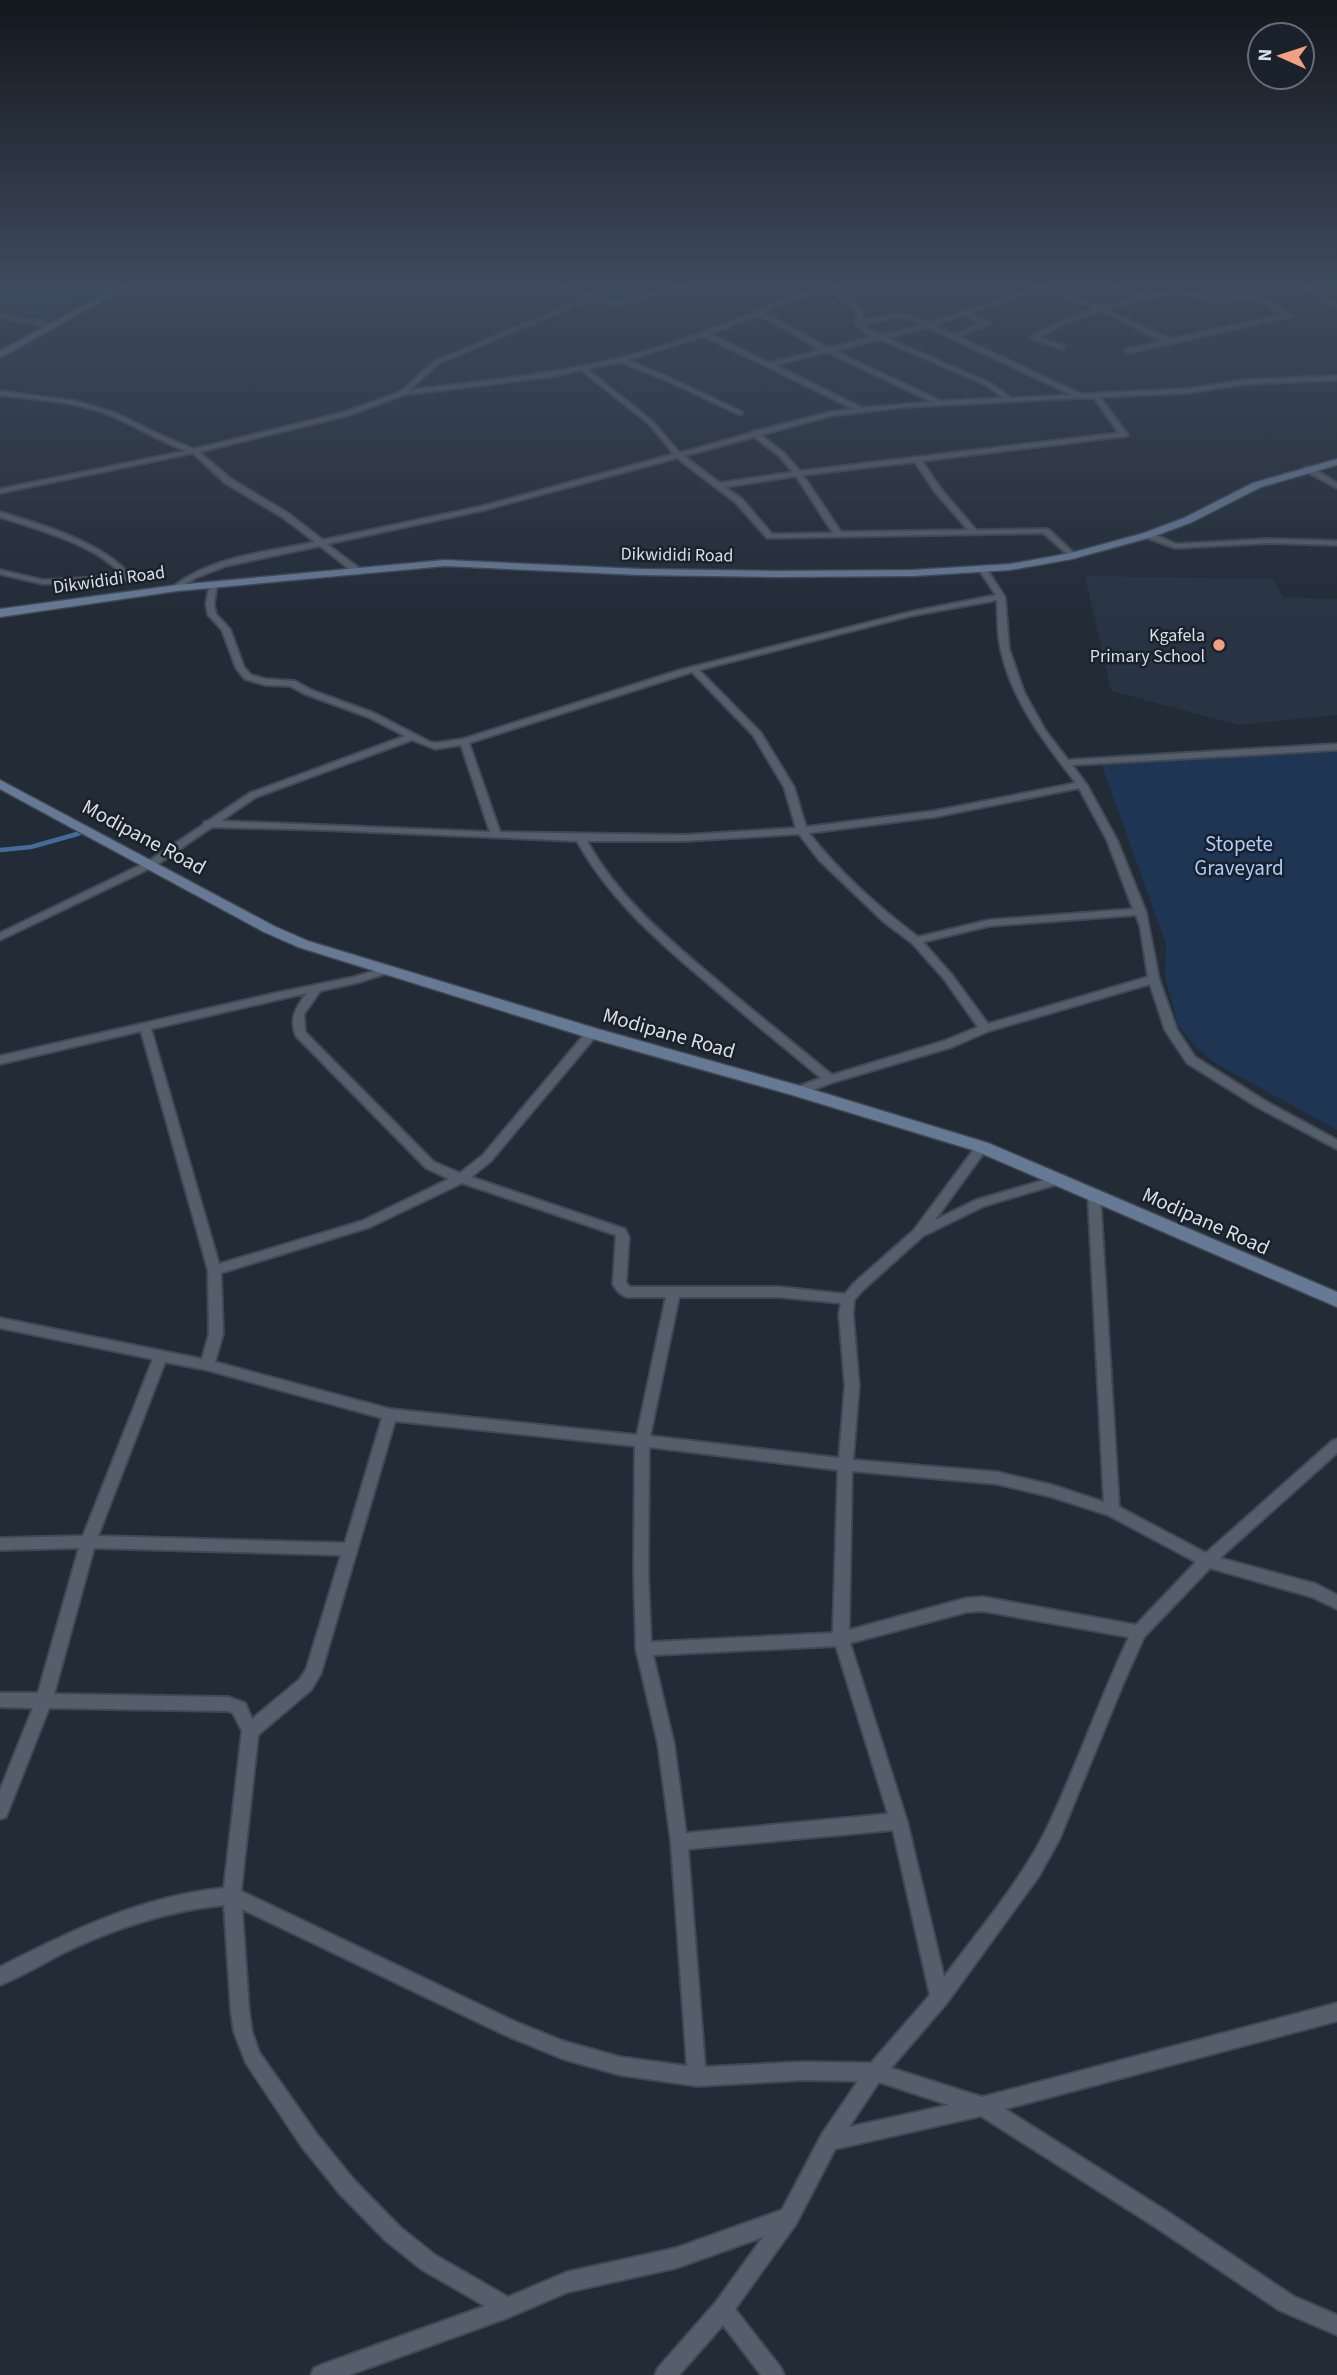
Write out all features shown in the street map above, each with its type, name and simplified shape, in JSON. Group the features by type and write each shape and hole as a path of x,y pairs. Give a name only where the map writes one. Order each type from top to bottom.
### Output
{"street":[{"path":"20,396 86,405 113,414 164,440 194,451 228,481 321,541 356,569"},
{"path":"0,491 194,451 334,418 394,396"},
{"path":"617,396 650,422 678,455 721,485 770,536 1045,531 1072,556"},
{"path":"704,396 740,413"},
{"path":"832,396 859,409"},
{"path":"925,396 940,403"},
{"path":"1004,396 1010,400"},
{"path":"721,485 917,458 1124,435 1096,396"},
{"path":"177,588 203,571 321,541 484,508 754,433 859,409 1099,396"},
{"path":"754,433 780,451 801,473 837,533"},
{"path":"917,458 938,491 975,533"},
{"name":"Dikwididi Road","path":"0,613 177,588 356,569 444,563 677,573 983,570 1072,556 1148,535 1188,520 1257,485 1337,462"},
{"path":"1308,469 1337,486"},
{"path":"0,514 68,538 115,562 124,569 129,578 131,595"},
{"path":"1148,535 1178,546 1270,541 1337,543"},
{"path":"983,570 1001,597 1005,649 1020,692 1041,731 1082,785 1112,840 1141,912 1154,979 1171,1030 1191,1060 1262,1105 1337,1145"},
{"path":"0,572 43,582 129,578"},
{"path":"213,584 210,611 226,629 240,668 248,677 265,682 292,683 435,746 464,742 694,670 910,614 1001,597"},
{"path":"694,670 756,733 789,787 802,831 823,858 850,885 916,941 948,977 985,1028"},
{"path":"0,937 151,864 207,824 270,788 414,736"},
{"path":"464,742 495,833"},
{"path":"1067,763 1337,747"},
{"name":"Modipane Road","path":"0,784 283,936 384,971 982,1147 1337,1300"},
{"path":"207,824 681,838 802,831 986,806 1082,785"},
{"path":"580,837 602,874 626,904 735,1002 830,1079"},
{"path":"916,941 989,923 1141,912"},
{"path":"0,1060 384,971"},
{"path":"798,1091 948,1044 985,1028 1154,979"},
{"path":"316,988 298,1015 296,1024 300,1033 429,1165 621,1232 623,1237 619,1284 627,1292 779,1292 848,1300"},
{"path":"145,1027 214,1270 216,1334 207,1365"},
{"path":"214,1270 366,1224 463,1178 487,1158 592,1033"},
{"path":"940,1998 899,1821 841,1639 845,1465 852,1387 846,1314 848,1300 858,1287 919,1233 982,1147"},
{"path":"919,1233 980,1203 1061,1179"},
{"path":"1094,1194 1112,1510"},
{"path":"673,1293 642,1443 641,1574 645,1649 666,1744 679,1842 697,2077"},
{"path":"0,1323 207,1365 390,1415 719,1449 845,1465 997,1478 1052,1490 1112,1510 1207,1561 1316,1591 1337,1602"},
{"path":"0,1811 44,1700 88,1542 161,1355"},
{"path":"250,1731 305,1685 313,1672 390,1415"},
{"path":"665,2375 723,2309 789,2217 830,2141 875,2072 940,1998 1011,1902 1047,1846 1139,1632 1207,1561 1337,1445"},
{"path":"0,1544 88,1542 349,1549"},
{"path":"645,1649 841,1639 967,1605 983,1604 1139,1632"},
{"path":"0,1700 229,1704 240,1708 250,1731 232,1896 234,1958 243,2032 252,2057 280,2099 347,2187 393,2234 428,2262 507,2308"},
{"path":"679,1842 899,1821"},
{"path":"0,1976 78,1936 150,1908 192,1898 232,1896 511,2029 562,2050 620,2066 697,2077 803,2071 875,2072 984,2107 1286,2302 1337,2325"},
{"path":"830,2141 984,2107 1173,2053 1337,2012"},
{"path":"321,2375 507,2308 567,2282 677,2258 789,2217"},
{"path":"723,2309 774,2375"}],"shaded area":[{"name":"Kgafela Primary School","path":"1085,576 1273,579 1283,597 1337,599 1337,715 1239,725 1111,691"}],"green space":[{"name":"Stopete Graveyard","path":"1337,752 1337,1130 1215,1063 1196,1047 1179,1027 1165,977 1166,944 1101,763"}],"waterway":[{"path":"71,836 85,832"},
{"path":"0,850 31,847 77,834"}],"place":[{"name":"Kgafela Primary School","path":"1219,645"}]}
